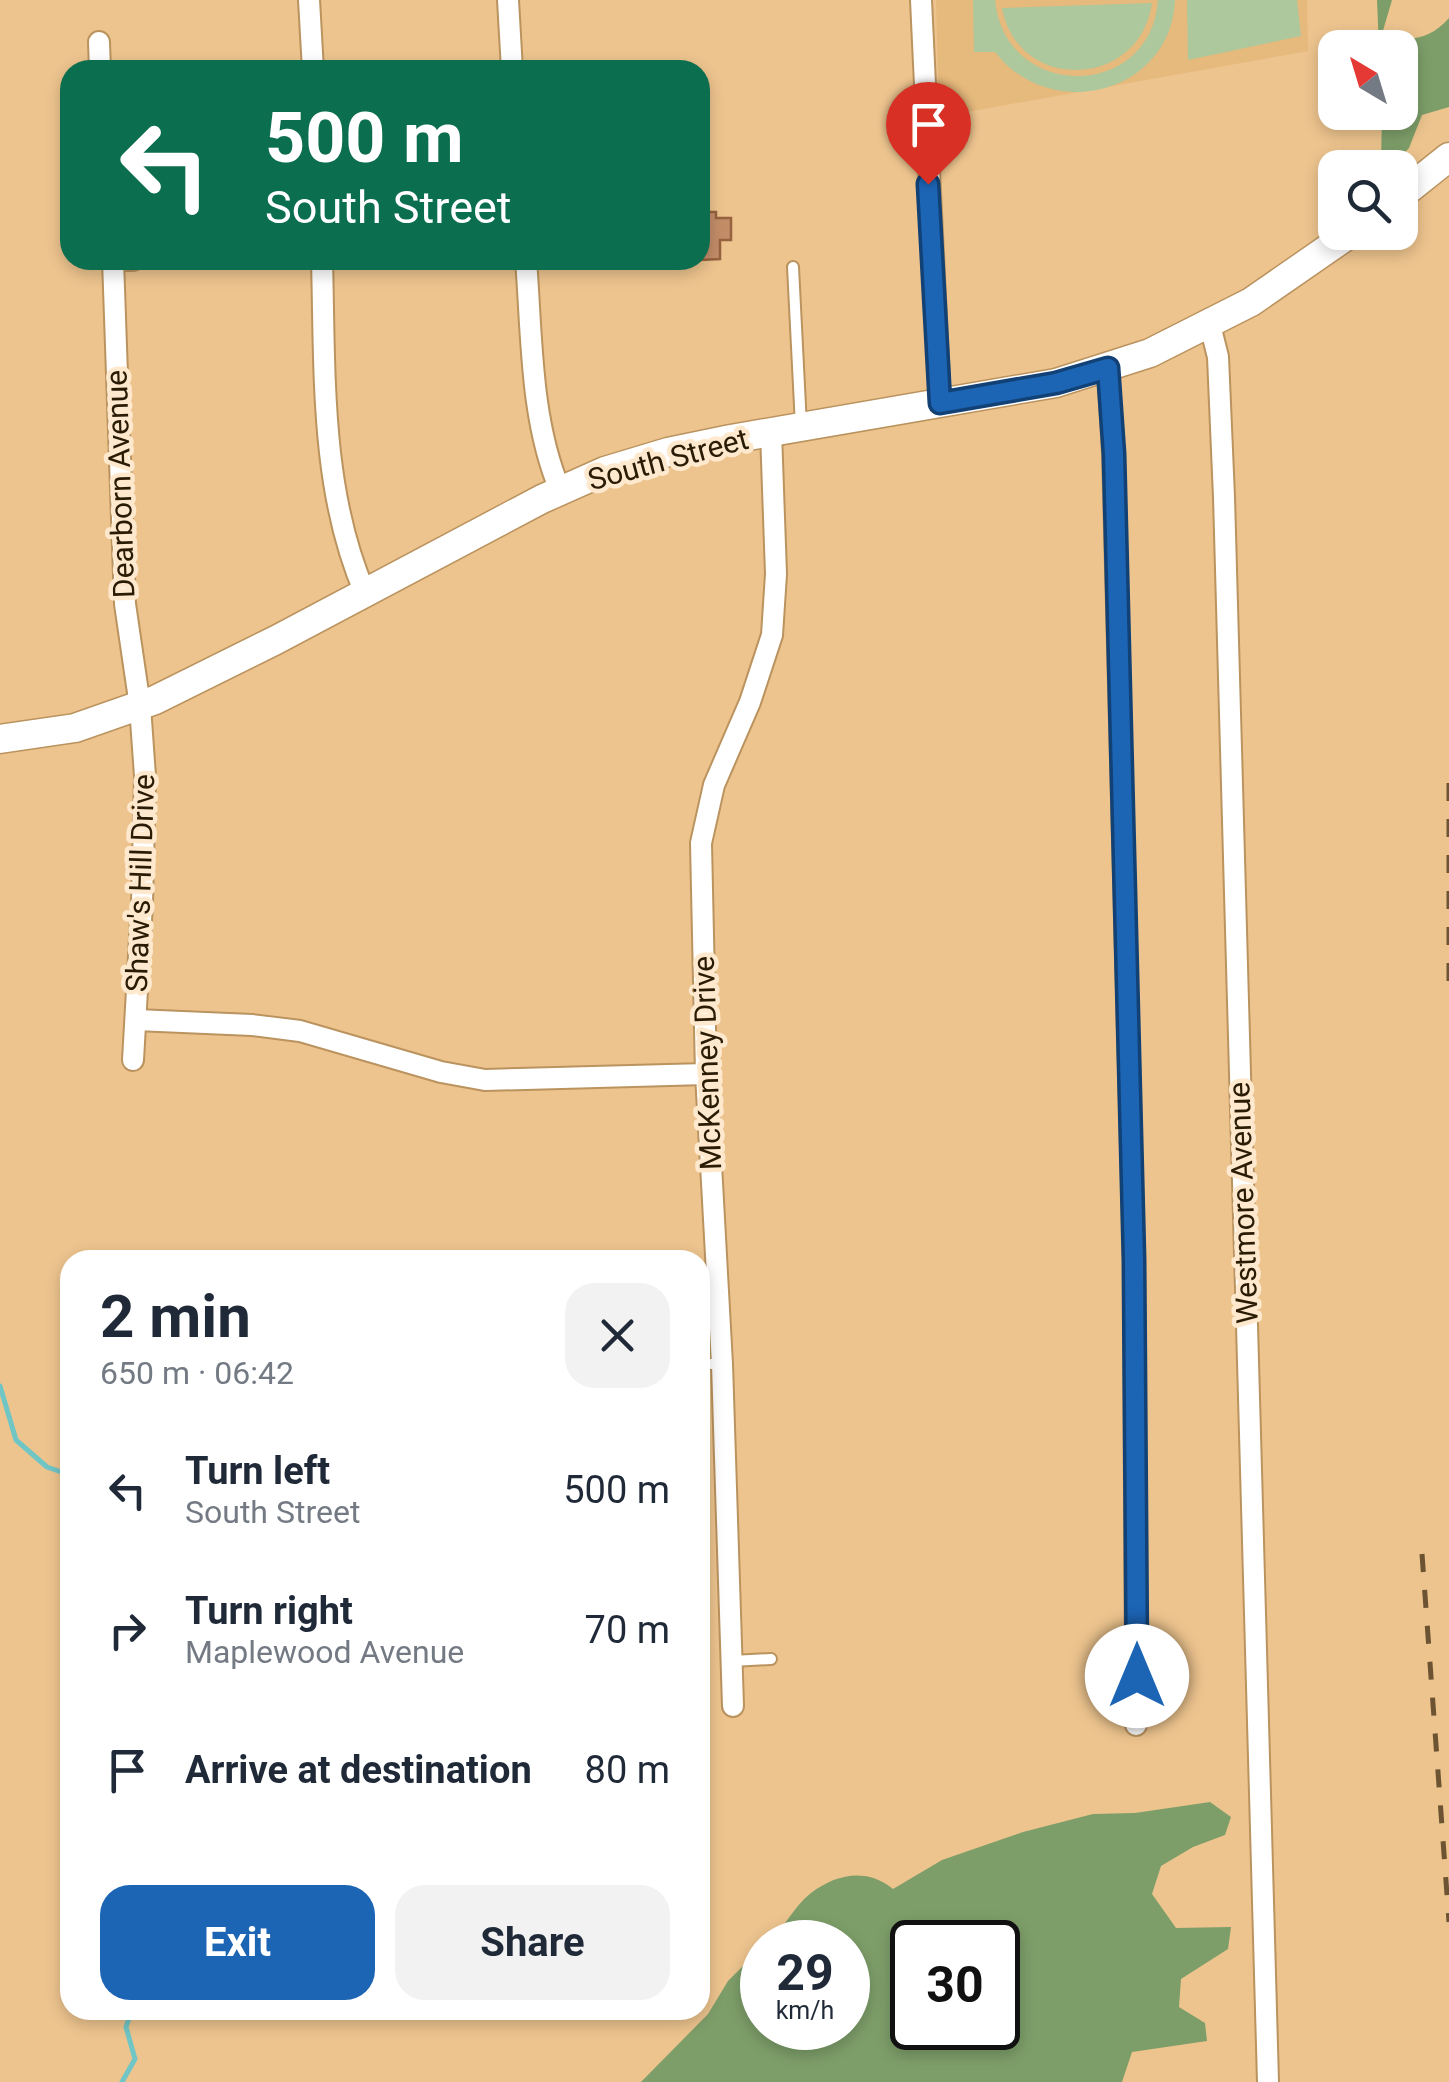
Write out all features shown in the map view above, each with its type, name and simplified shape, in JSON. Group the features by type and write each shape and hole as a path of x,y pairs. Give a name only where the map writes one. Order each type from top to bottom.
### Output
{"street":[{"path":"310,0 313,60"},
{"path":"508,0 511,60"},
{"path":"921,0 940,403"},
{"path":"99,42 100,60"},
{"path":"1418,182 1449,157"},
{"name":"South Street","path":"0,739 75,728 140,706 227,666 560,490 650,457 770,432 1056,383 1108,368 1210,325 1276,287 1327,250"},
{"name":"Dearborn Avenue","path":"114,270 125,604 140,706"},
{"path":"322,270 327,393 337,505 344,541 365,593"},
{"path":"527,270 538,411 560,490"},
{"name":"Westmore Avenue","path":"1210,325 1220,374 1268,2082"},
{"path":"1108,368 1114,454 1142,1717"},
{"name":"McKenney Drive","path":"733,1706 722,1364 706,1074 701,843 714,785 750,702 772,635 776,574 770,432"},
{"name":"Shaw's Hill Drive","path":"133,1060 145,835 140,706"},
{"path":"136,1020 300,1031 441,1072 485,1080 706,1074"}],"lane":[{"path":"793,266 802,427"},
{"path":"710,1364 722,1364"},
{"path":"731,1661 772,1658"}],"shaded area":[{"path":"936,0 1307,0 1308,51 939,117"}],"green space":[{"path":"973,0 995,0 1005,33 1024,57 1049,71 1078,76 1106,71 1131,57 1149,33 1158,0 1175,0 1168,32 1153,58 1131,77 1104,88 1075,92 1046,87 1018,74 995,52 974,52"},
{"path":"1187,0 1297,0 1301,36 1188,60"},
{"path":"1377,0 1392,0 1383,30 1378,30"},
{"path":"1152,3 1143,31 1126,52 1103,65 1078,70 1053,67 1030,56 1013,36 1002,8"},
{"path":"1449,18 1449,107 1422,115 1418,125 1418,37 1434,31"},
{"path":"1382,130 1416,130 1407,150 1381,150"},
{"path":"1210,1802 1231,1817 1225,1835 1193,1847 1161,1866 1152,1894 1176,1928 1231,1927 1228,1949 1181,1979 1179,2007 1205,2023 1207,2041 1132,2052 1122,2082 641,2082 702,2020 710,2020 710,2011 740,1969 740,2050 870,2050 870,1920 788,1920 805,1898 831,1881 863,1876 893,1889 942,1860 1023,1832 1093,1814 1135,1813"}],"building":[{"path":"710,212 716,212 716,218 731,218 731,240 720,240 720,259 710,260"}],"waterway":[{"path":"0,1386 16,1440 47,1467 60,1472"},
{"path":"122,2082 135,2059 126,2027 128,2020"}],"railway":[{"path":"1449,783 1449,996"},
{"path":"1422,1554 1449,1922"}],"route":[{"path":"928,184 940,403 1056,383 1108,368 1114,454 1134,1260 1137,1676"}]}
